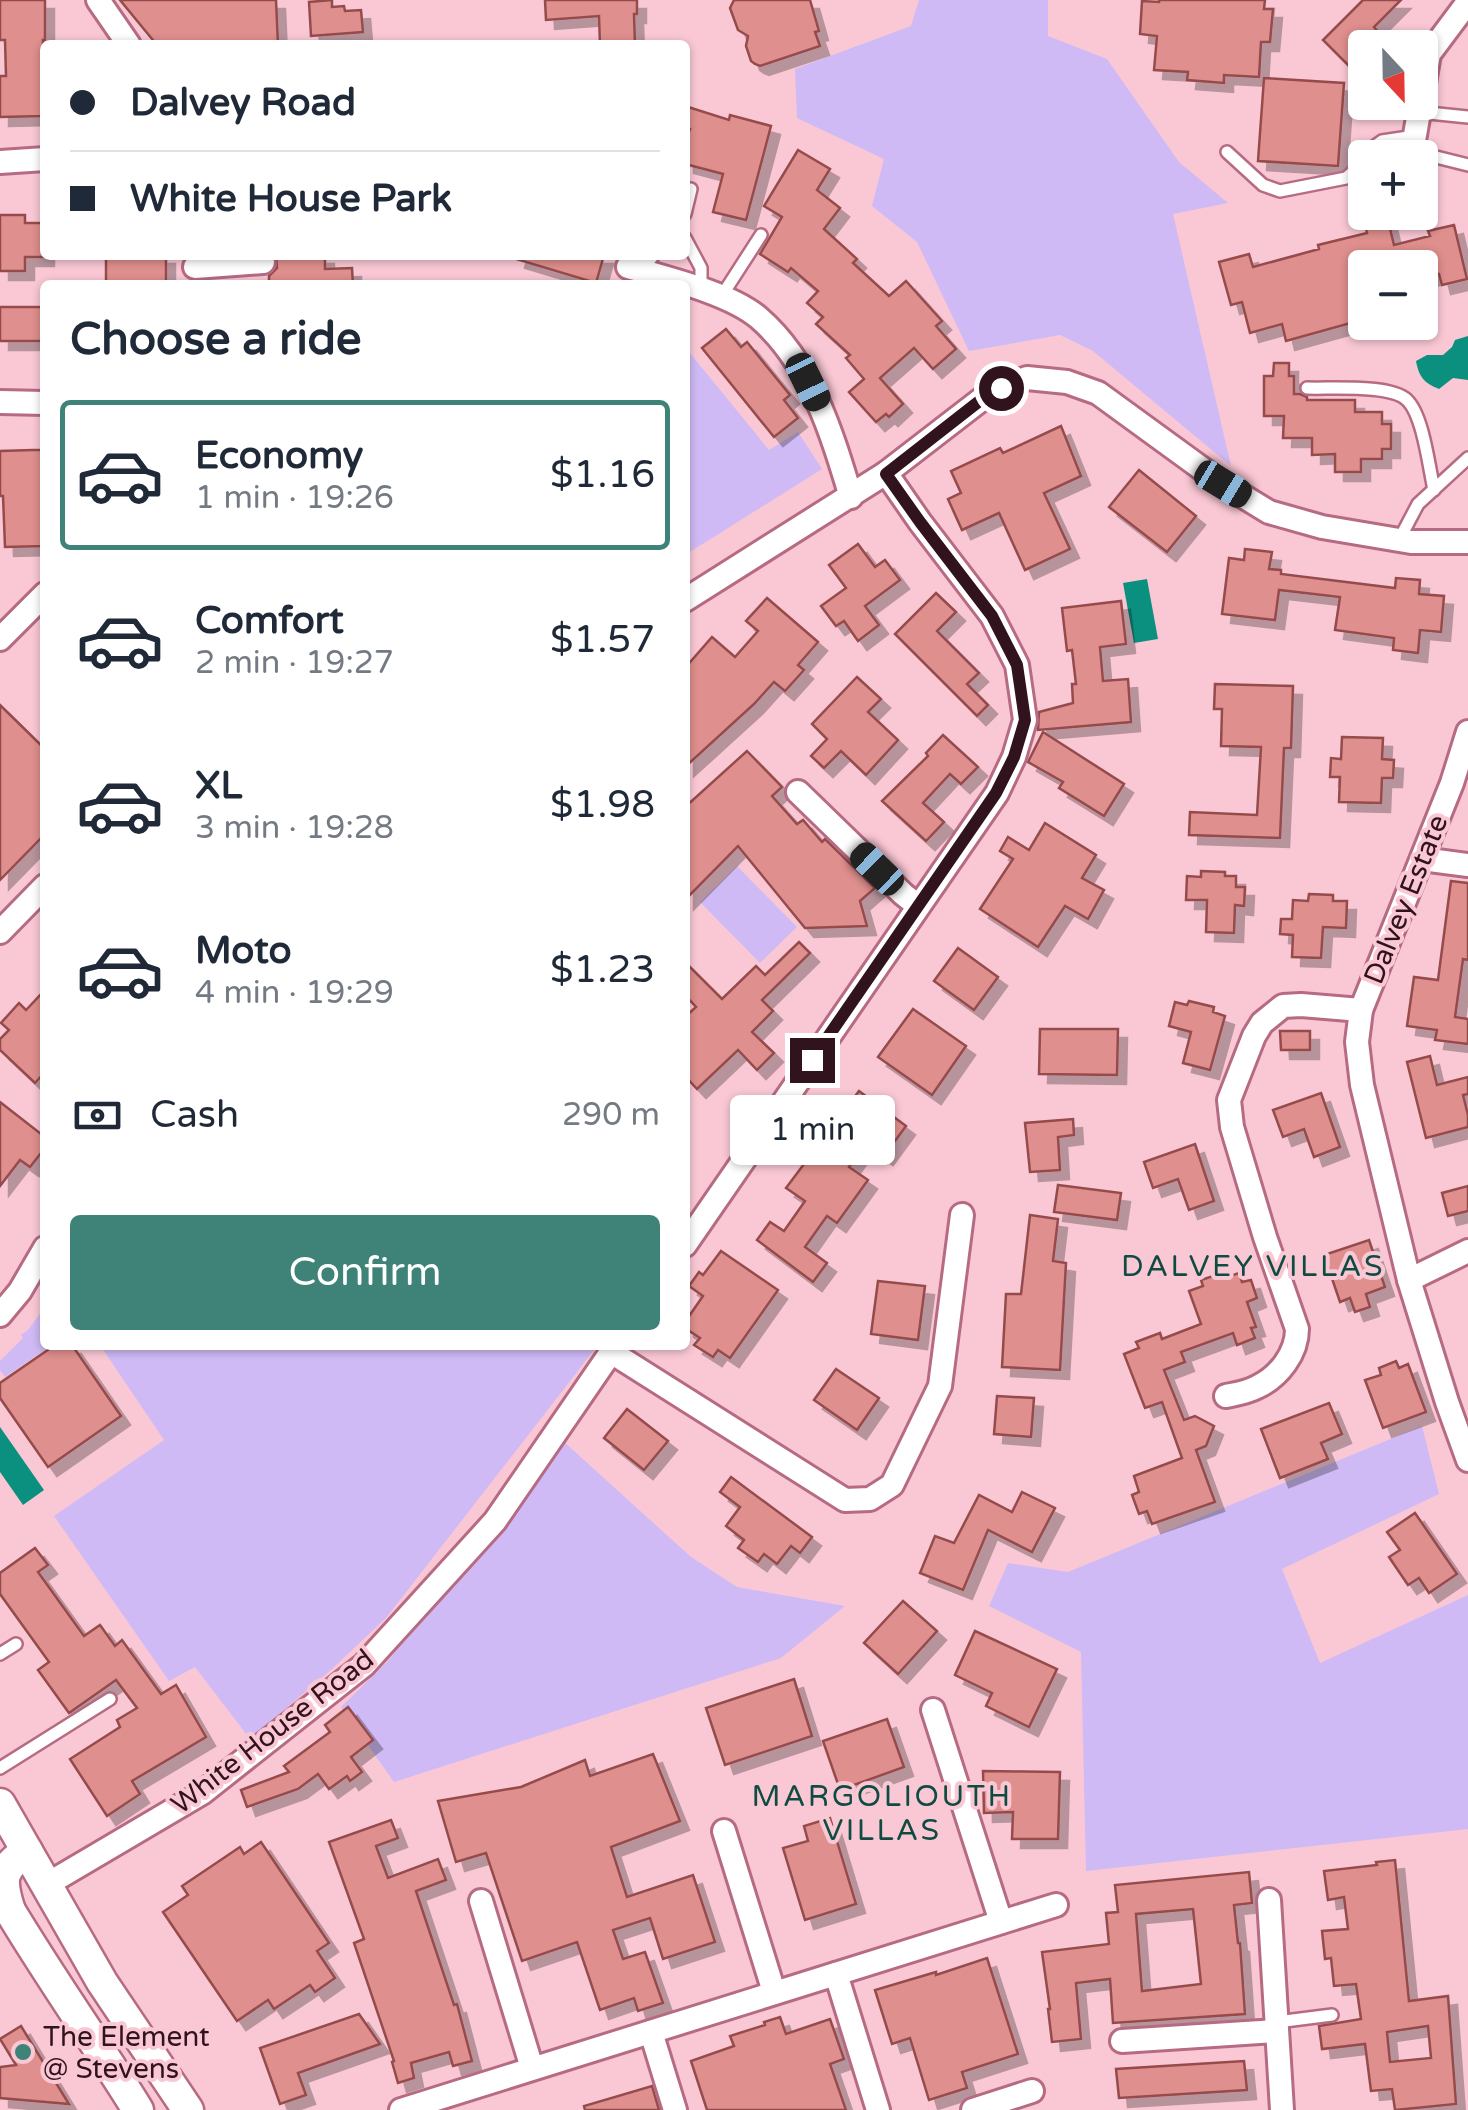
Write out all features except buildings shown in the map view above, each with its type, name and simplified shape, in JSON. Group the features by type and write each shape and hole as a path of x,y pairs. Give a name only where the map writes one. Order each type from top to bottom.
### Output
{"main road":[{"path":"0,1804 102,1982 188,2110"},
{"path":"27,1851 11,1862 2,1877 5,1903 138,2110"}],"street":[{"path":"98,0 126,40"},
{"path":"1414,139 1429,54 1468,2"},
{"path":"0,162 40,159"},
{"path":"194,269 263,262"},
{"path":"641,264 680,280"},
{"path":"690,284 757,316 788,350 824,415 851,497"},
{"path":"690,597 886,474 991,392 1027,378 1066,382 1098,393 1223,484 1269,512 1398,540 1468,542"},
{"path":"0,402 40,403"},
{"path":"690,1238 996,793 1014,757 1025,720 1017,665 992,616 886,474"},
{"path":"0,639 40,599"},
{"name":"Dalvey Estate","path":"1468,732 1452,782 1361,1010 1357,1042 1362,1085 1409,1280 1468,1460"},
{"path":"798,792 918,906"},
{"path":"1422,858 1468,865"},
{"path":"0,932 40,891"},
{"name":"Dalvey Estate","path":"1226,1396 1258,1387 1282,1368 1297,1342 1297,1329 1232,1127 1229,1100 1254,1036 1262,1023 1283,1006 1361,1010"},
{"path":"617,1350 845,1500 870,1499 892,1484 940,1386 962,1214"},
{"path":"1409,1280 1468,1252"},
{"path":"0,1315 40,1257"},
{"name":"White House Road","path":"46,1885 202,1793 364,1665 495,1521 613,1350"},
{"path":"933,1710 1001,1922"},
{"path":"724,1831 774,1992"},
{"path":"1269,1900 1282,2110"},
{"path":"481,1902 532,2068"},
{"path":"401,2110 1056,1905"},
{"path":"836,1974 878,2110"},
{"path":"1122,2042 1277,2027"},
{"path":"651,2032 675,2110"},
{"path":"973,2110 1032,2091"}],"lane":[{"path":"1227,152 1263,185 1280,192 1346,178 1371,148 1382,141 1414,139 1468,116"},
{"path":"1414,139 1468,165"},
{"path":"690,193 691,189"},
{"path":"690,247 711,293 761,235"},
{"path":"1307,388 1397,393 1410,402 1434,490"},
{"path":"1398,540 1418,504 1468,458"},
{"path":"0,1654 16,1644"},
{"path":"0,1768 110,1699"},
{"path":"1277,2027 1332,2015"}],"shaded area":[{"path":"919,0 1048,0 1048,36 1107,59 1179,162 1228,203 1173,214 1231,466 1093,351 1060,335 969,351 917,242 872,206 884,159 797,118 795,69 911,26"},
{"path":"1468,336 1468,380 1453,378 1439,389 1426,382 1416,361 1427,355 1443,355 1455,340"},
{"path":"690,353 769,450 798,432 822,469 690,552"},
{"path":"1147,579 1158,639 1134,643 1123,583"},
{"path":"737,866 797,927 760,963 700,902"},
{"path":"40,1314 40,1350 45,1350 5,1377 0,1361"},
{"path":"103,1350 594,1350 386,1618 250,1739 195,1667 169,1681 54,1516 164,1440"},
{"path":"1422,1426 1439,1494 1282,1569 1320,1663 1468,1595 1468,1829 1086,1871 1081,1652 989,1606 1008,1563 1068,1572"},
{"path":"0,1427 44,1490 23,1505 0,1472"},
{"path":"563,1441 691,1557 737,1587 845,1606 781,1658 394,1782 341,1707 387,1662"}],"place":[{"name":"The Element @ Stevens","path":"23,2052"}],"district":[{"name":"DALVEY VILLAS","path":"1253,1266"},
{"name":"MARGOLIOUTH VILLAS","path":"882,1813"}],"route":[{"path":"812,1060 996,793 1014,757 1025,720 1017,665 992,616 886,474 1001,388"}]}
